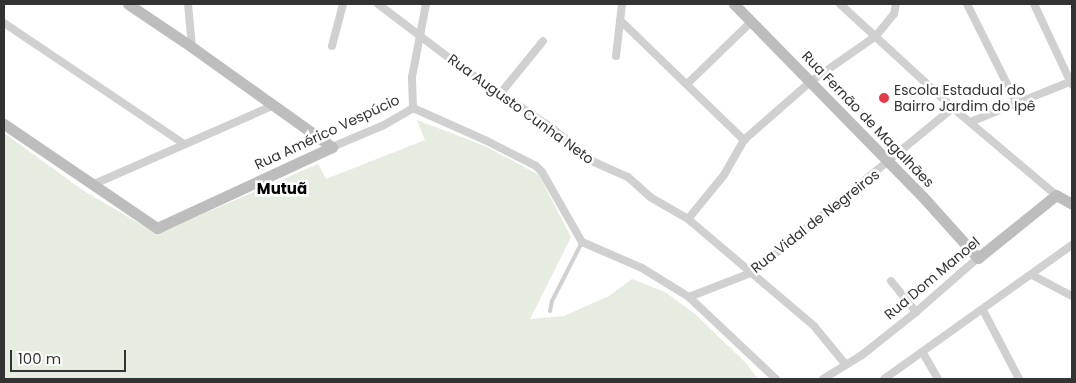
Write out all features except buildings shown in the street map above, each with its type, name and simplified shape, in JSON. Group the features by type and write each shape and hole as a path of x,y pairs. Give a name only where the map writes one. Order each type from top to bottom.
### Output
{"street":[{"path":"128,4 192,47 332,147"},
{"path":"188,4 192,47"},
{"path":"332,46 343,4"},
{"name":"Rua Augusto Cunha Neto","path":"378,4 500,94 552,128 594,162 632,179 650,197 688,219 753,272 814,326 846,365"},
{"name":"Rua Américo Vespúcio","path":"92,185 157,228 332,147 384,126 413,108 412,77 426,4"},
{"path":"616,56 622,4"},
{"name":"Rua Fernão de Magalhães","path":"734,4 889,162 978,258"},
{"path":"840,4 953,108 1056,195 1072,204"},
{"path":"688,219 724,174 744,140 810,82 876,36 894,14 896,4"},
{"path":"967,4 1016,102"},
{"path":"970,122 1016,102 1072,83 1034,4"},
{"path":"620,20 744,140"},
{"path":"687,84 751,22"},
{"path":"4,23 184,144"},
{"path":"500,94 543,41"},
{"path":"4,124 92,185 274,106"},
{"path":"413,108 486,140 536,166 542,172 582,242 642,268 689,298 776,379"},
{"name":"Rua Vidal de Negreiros","path":"689,298 753,272 953,108"},
{"name":"Rua Dom Manoel","path":"823,379 846,365 916,312 978,258 1056,195"},
{"path":"884,379 1072,245"},
{"path":"1032,275 1072,296"},
{"path":"891,281 916,312"},
{"path":"983,310 1019,379"},
{"path":"923,353 938,379"}],"lane":[{"path":"550,311 552,301 582,242"}],"shaded area":[{"path":"417,120 485,146 539,175 571,237 530,319 564,316 609,296 632,279 665,292 695,314 746,363 758,379 4,379 4,133 84,191 157,234 318,164 326,179 425,140"}],"place":[{"name":"Escola Estadual do Bairro Jardim do Ipê","path":"884,98"}],"district":[{"name":"Mutuã","path":"282,189"}]}
